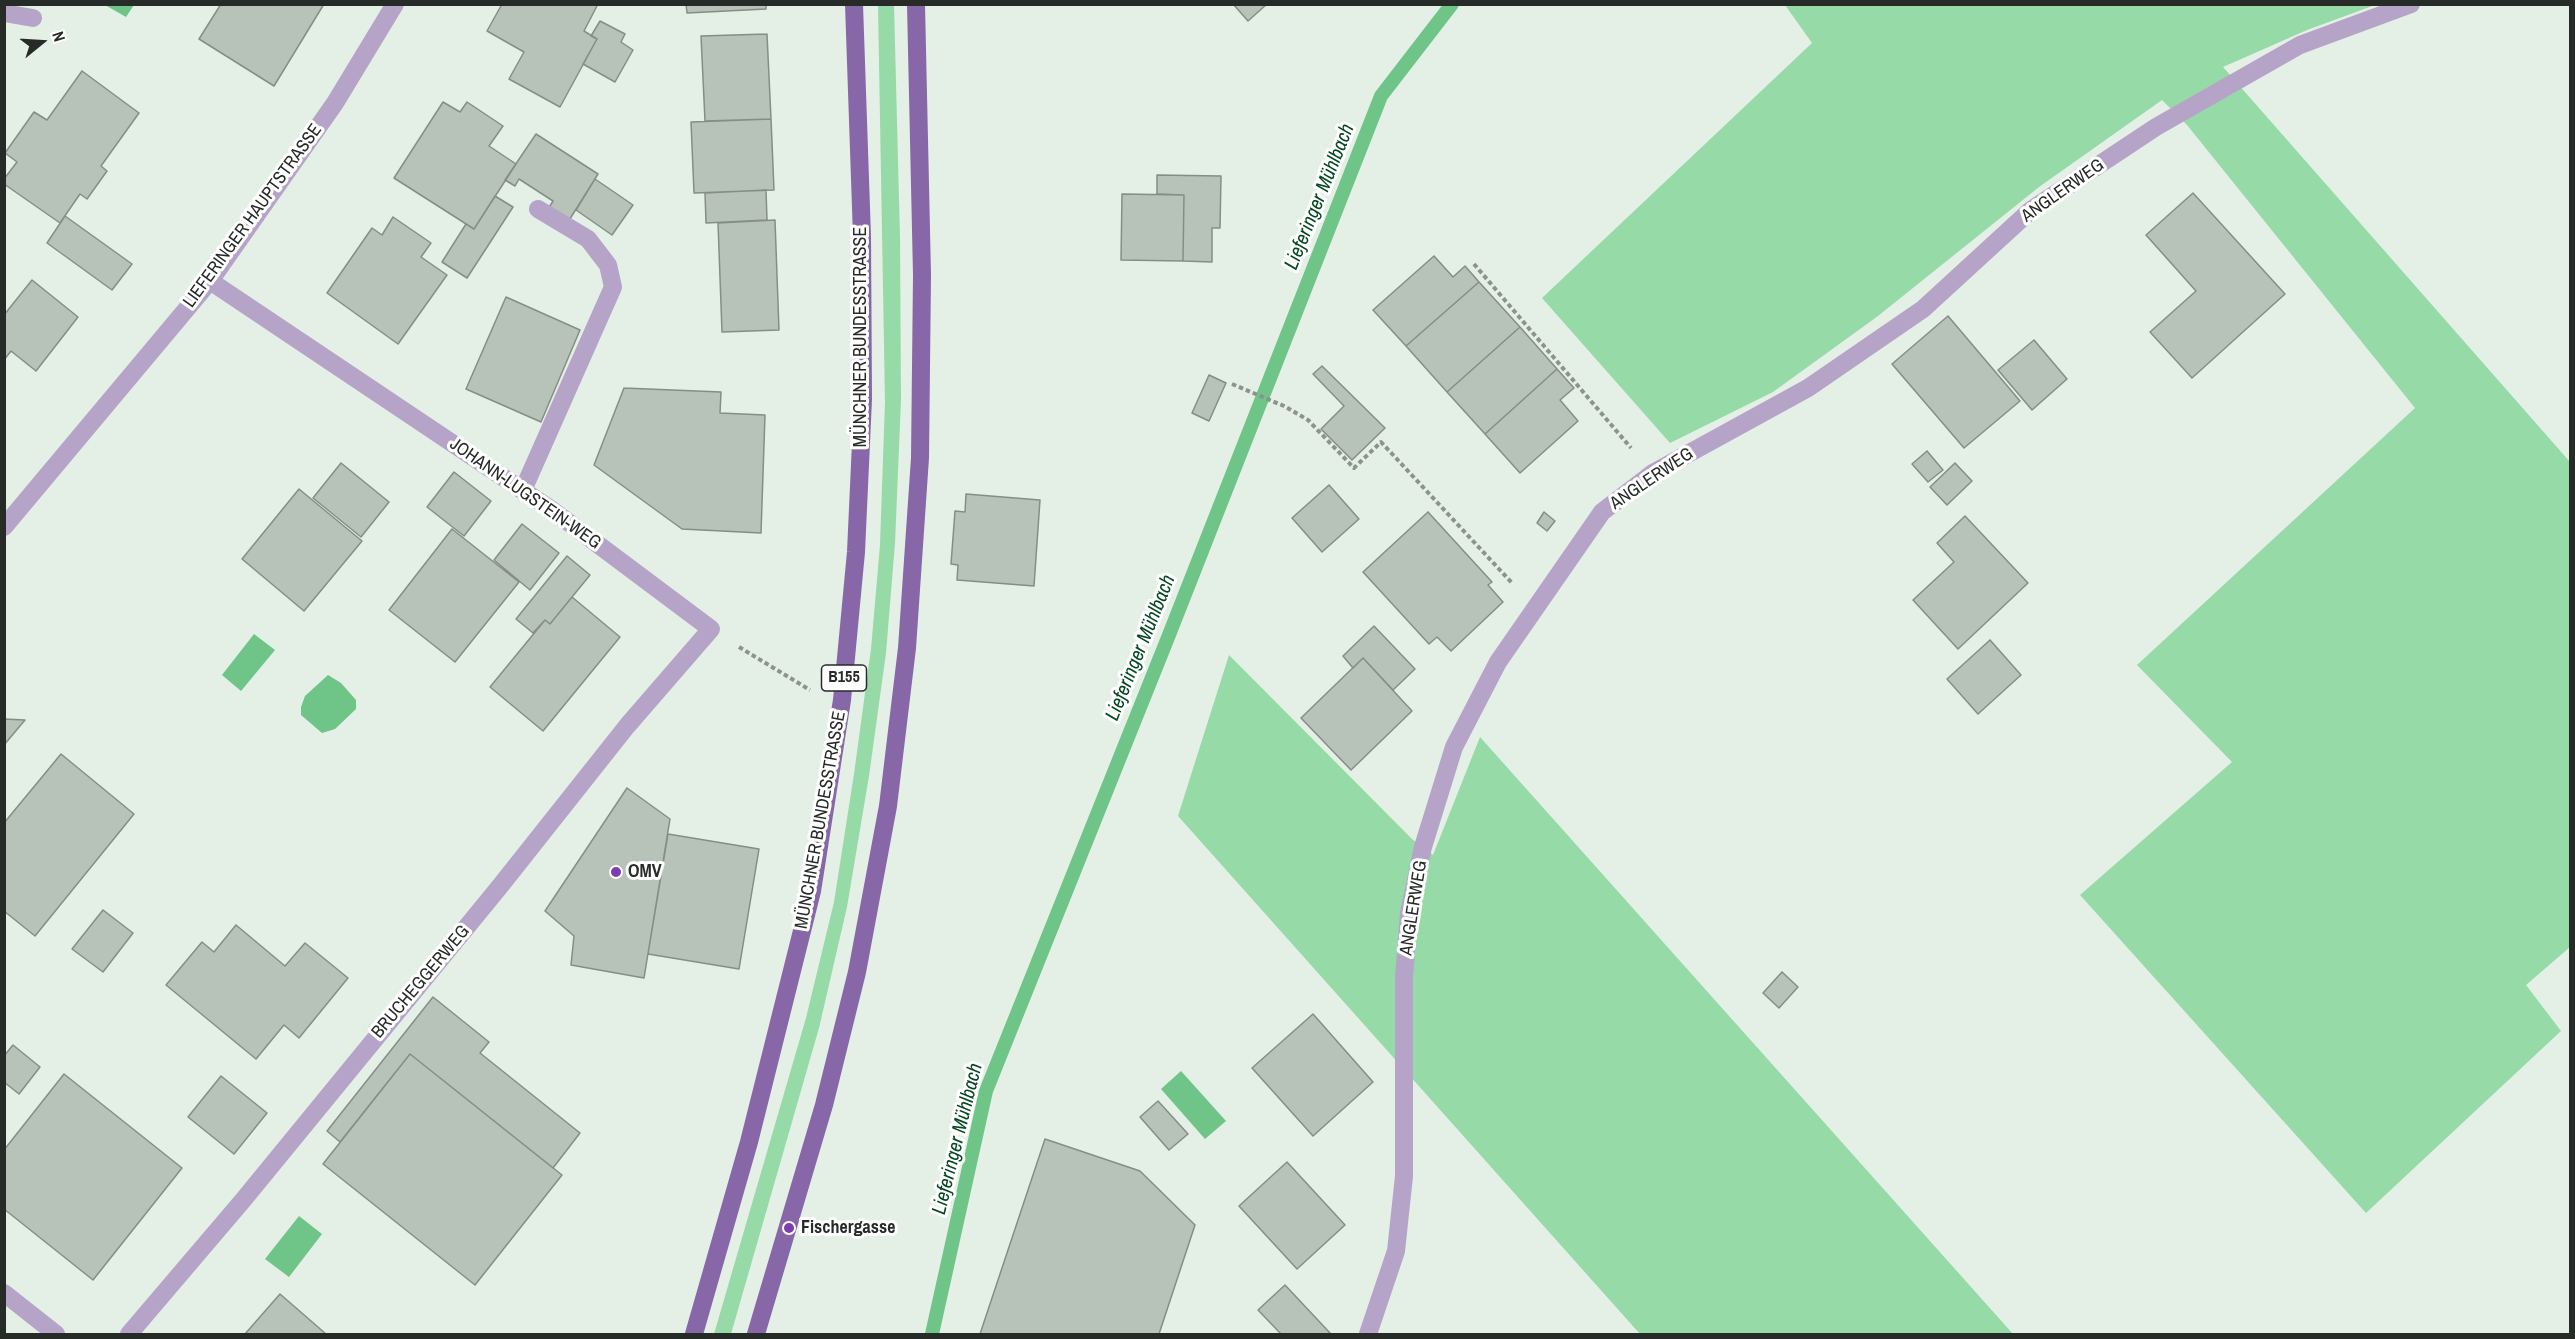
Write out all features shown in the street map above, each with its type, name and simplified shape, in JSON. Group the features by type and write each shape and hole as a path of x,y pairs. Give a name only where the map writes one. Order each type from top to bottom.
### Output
{"main road":[{"name":"MÜNCHNER BUNDESSTRASSE","path":"694,1335 749,1142 812,891 842,700 856,552 863,399 862,237 854,4"},
{"path":"756,1335 821,1116 855,983 891,783 907,648 920,458 922,275 916,4"}],"street":[{"name":"LIEFERINGER HAUPTSTRASSE","path":"4,527 210,281 335,103 395,4"},
{"name":"ANGLERWEG","path":"1368,1335 1396,1251 1404,1176 1404,977 1409,913 1423,847 1454,747 1498,662 1602,513 1653,473 1808,388 1923,309 2031,210 2156,127 2300,45 2411,4"},
{"path":"4,13 33,18"},
{"path":"523,490 613,287 608,265 588,239 538,208"},
{"name":"JOHANN-LUGSTEIN-WEG","path":"210,281 523,490 711,629"},
{"name":"BRUCHEGGERWEG","path":"129,1335 244,1199 501,885 627,726 711,629"},
{"path":"4,1293 56,1335"}],"path":[{"path":"1474,264 1653,473"},
{"path":"1232,384 1308,420 1354,468 1381,442 1535,609"},
{"path":"711,629 806,689 842,700"}],"shaded area":[{"path":"134,4 126,17 105,5"},
{"path":"878,5 894,5 900,238 901,400 895,543 886,653 869,776 847,907 819,1028 731,1334 714,1334 806,1018 834,902 871,649 880,545 885,402"},
{"path":"1785,5 2375,5 2307,30 2223,67 2570,462 2570,947 2526,985 2561,1031 2366,1213 2080,895 2232,762 2137,665 2415,408 2187,125 2162,100 2039,187 1878,316 1773,392 1670,443 1542,298 1812,43"},
{"path":"254,634 275,650 241,691 222,675"},
{"path":"1229,655 1412,839 1433,855 1480,737 2013,1334 1640,1334 1178,816"},
{"path":"328,675 341,683 356,700 356,709 335,729 322,733 301,715 301,707 305,696"},
{"path":"1181,1071 1226,1121 1205,1139 1161,1089"},
{"path":"299,1216 322,1234 289,1277 265,1259"}],"building":[{"path":"221,4 324,4 274,86 199,39"},
{"path":"502,4 598,4 584,31 597,39 560,107 509,79 524,52 487,31"},
{"path":"686,4 766,4 766,9 687,13"},
{"path":"1233,4 1267,4 1248,21"},
{"path":"600,21 625,34 621,42 633,50 615,82 583,64 597,39 591,36"},
{"path":"767,34 771,119 705,121 701,36"},
{"path":"82,71 139,113 101,166 107,171 87,199 80,194 60,223 4,184 4,179 17,162 5,153 34,112 47,120"},
{"path":"443,102 460,112 467,102 503,126 489,146 516,164 474,229 394,178"},
{"path":"771,119 774,190 694,193 691,122"},
{"path":"536,134 598,174 568,222 548,209 553,201 519,179 515,186 505,180"},
{"path":"1157,175 1221,176 1220,228 1212,228 1212,262 1183,261 1184,195 1157,194"},
{"path":"595,179 633,205 612,235 576,210"},
{"path":"766,190 767,220 706,223 705,193"},
{"path":"2193,193 2285,294 2192,378 2150,332 2196,291 2146,235"},
{"path":"1122,194 1184,195 1183,261 1121,260"},
{"path":"495,196 513,207 467,278 442,262 466,224 474,229"},
{"path":"65,216 132,264 112,290 47,243"},
{"path":"393,217 431,243 421,257 447,275 398,344 327,293 372,228 382,235"},
{"path":"775,220 779,330 722,332 718,223"},
{"path":"1434,256 1453,277 1465,266 1479,282 1406,346 1373,310"},
{"path":"32,280 78,317 36,371 11,351 4,360 4,315"},
{"path":"1479,282 1520,327 1447,392 1406,346"},
{"path":"506,297 580,330 541,422 466,389"},
{"path":"1948,316 2020,401 1964,448 1892,364"},
{"path":"1520,327 1557,369 1485,434 1447,392"},
{"path":"2034,340 2067,379 2032,410 1998,370"},
{"path":"1322,366 1385,428 1352,460 1321,429 1344,406 1313,374"},
{"path":"1557,369 1574,388 1560,400 1578,421 1520,473 1485,434"},
{"path":"1209,375 1226,383 1209,421 1192,413"},
{"path":"624,388 721,392 720,413 765,415 761,533 682,529 594,465"},
{"path":"1927,451 1943,470 1928,482 1912,464"},
{"path":"341,463 389,502 361,537 313,498"},
{"path":"1955,463 1972,481 1947,505 1930,487"},
{"path":"454,472 491,501 464,536 427,507"},
{"path":"1329,485 1359,519 1322,552 1292,518"},
{"path":"299,489 362,541 304,611 242,559"},
{"path":"966,494 1040,500 1034,586 957,580 958,565 951,564 955,511 965,512"},
{"path":"1428,512 1492,582 1488,585 1503,602 1451,651 1437,637 1429,644 1363,572"},
{"path":"1544,512 1555,521 1547,531 1537,523"},
{"path":"1965,516 2028,583 1958,649 1913,600 1954,562 1937,543"},
{"path":"522,524 559,553 530,590 494,560"},
{"path":"452,529 519,582 455,662 389,610"},
{"path":"567,556 590,575 550,624 545,620 533,633 516,619"},
{"path":"572,597 620,637 543,731 490,687 545,620 550,624"},
{"path":"1374,626 1415,669 1393,690 1363,658 1353,668 1343,656"},
{"path":"1990,640 2021,675 1978,714 1947,679"},
{"path":"1363,658 1412,711 1351,770 1301,718"},
{"path":"4,719 25,720 4,745"},
{"path":"61,754 134,814 35,936 4,911 4,823"},
{"name":"OMV","path":"627,788 670,819 644,978 571,965 574,936 545,911"},
{"path":"668,834 759,849 739,969 648,954"},
{"path":"103,910 133,933 103,972 72,949"},
{"path":"236,925 285,966 305,943 348,978 299,1038 284,1025 256,1059 166,985 202,942 214,952"},
{"path":"1782,972 1798,987 1779,1008 1763,993"},
{"path":"433,997 489,1042 480,1053 580,1133 553,1168 410,1054 340,1142 327,1131"},
{"path":"1313,1014 1373,1082 1313,1136 1252,1068"},
{"path":"13,1045 40,1067 19,1094 4,1082 4,1056"},
{"path":"410,1054 562,1175 475,1285 323,1164"},
{"path":"64,1074 182,1168 93,1280 4,1209 4,1150"},
{"path":"221,1076 267,1113 234,1154 188,1117"},
{"path":"1158,1101 1188,1134 1169,1150 1140,1117"},
{"path":"1045,1139 1140,1171 1195,1225 1159,1334 980,1334"},
{"path":"1287,1162 1345,1225 1297,1269 1239,1206"},
{"path":"1285,1285 1330,1333 1281,1334 1258,1310"},
{"path":"280,1294 326,1334 245,1334"}],"waterway":[{"name":"Lieferinger Mühlbach","path":"932,1334 986,1091 1167,640 1381,96 1452,4"}],"place":[{"name":"OMV","path":"616,872"},
{"name":"Fischergasse","path":"789,1228"}]}
